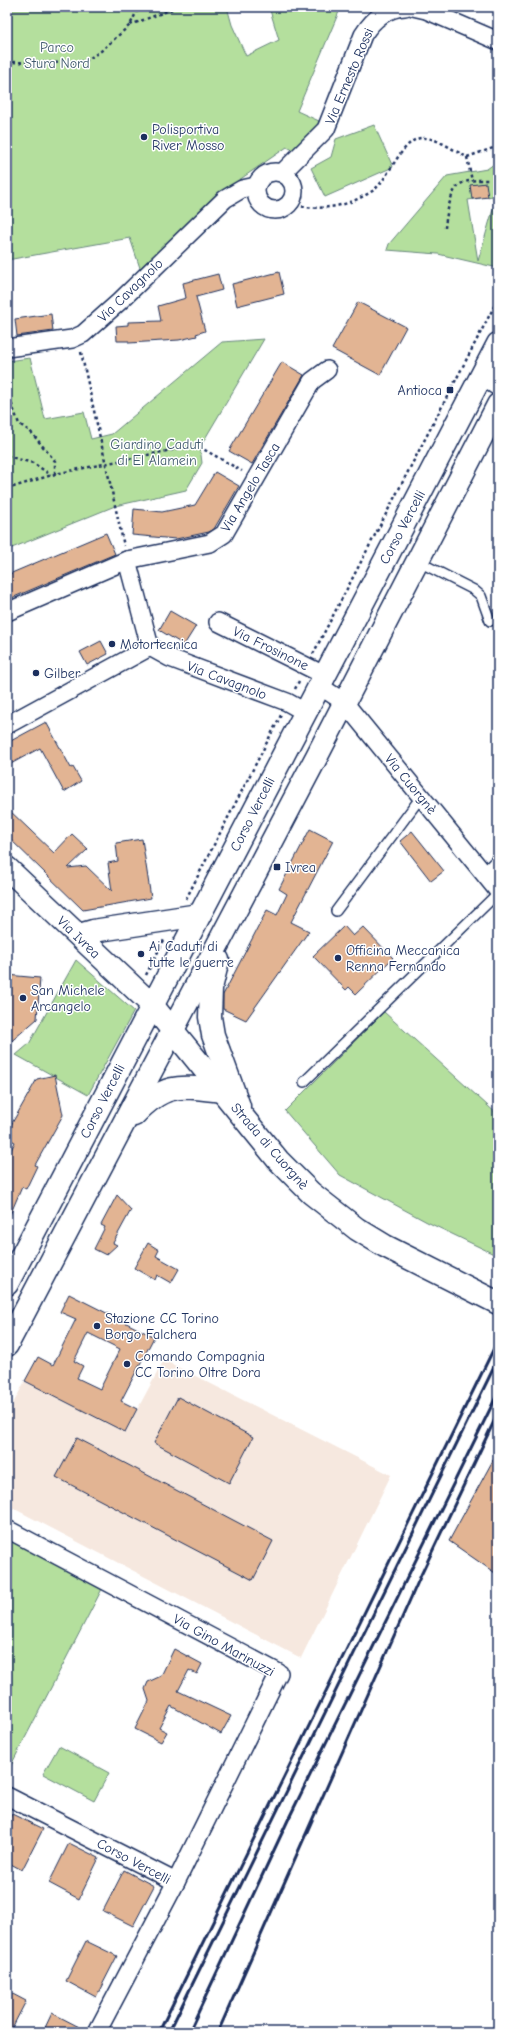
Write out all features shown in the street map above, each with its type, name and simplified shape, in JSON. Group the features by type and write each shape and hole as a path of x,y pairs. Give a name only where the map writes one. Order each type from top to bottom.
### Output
{"main road":[{"name":"Corso Vercelli","path":"7,1284 200,914 296,707 490,381 498,344"},
{"name":"Corso Vercelli","path":"7,1345 173,1031 498,405"},
{"name":"Via Ivrea","path":"7,868 152,1005"},
{"path":"79,935 92,931 200,914"},
{"path":"226,927 211,988 210,1017 213,1035 230,1076 241,1115"},
{"name":"Strada di Cuorgnè","path":"152,1005 278,1160 296,1179 327,1207 351,1225 385,1246 495,1301"},
{"path":"122,1127 146,1102 157,1094 166,1090 183,1088 221,1091"}],"street":[{"name":"Via Ernesto Rossi","path":"282,173 326,129 363,35 370,24 387,11 405,7"},
{"path":"413,7 426,10 498,41"},
{"path":"269,173 282,173 287,176 294,187 294,193 290,204 285,208 272,211 266,209 257,193 259,180 269,173"},
{"name":"Via Cavagnolo","path":"78,337 119,302 225,199 234,195 257,193"},
{"path":"7,348 78,337"},
{"name":"Via Angelo Tasca","path":"7,612 127,560 210,543 218,539 224,534 312,381 327,370"},
{"path":"7,725 150,647 127,560"},
{"name":"Via Frosinone","path":"218,622 316,675"},
{"name":"Via Cavagnolo","path":"150,647 170,658 296,707"},
{"name":"Via Cuorgnè","path":"316,675 344,702 498,892"},
{"name":"Via Gino Marinuzzi","path":"7,1529 280,1673 176,1882"},
{"name":"Corso Vercelli","path":"7,1796 176,1882 97,2032"}],"lane":[{"path":"417,561 474,590 481,596 490,621"},
{"path":"336,911 421,796"},
{"path":"483,873 498,858"},
{"name":"Via Cuorgnè","path":"304,1082 498,892"}],"path":[{"path":"130,25 139,7"},
{"path":"7,62 73,63 88,60 101,51 130,25 178,7"},
{"path":"290,204 307,209 342,206 370,193 379,186 403,151 413,140 421,137 430,138 467,157 493,148"},
{"path":"467,157 472,181"},
{"path":"445,228 446,211 459,185 472,181 490,180"},
{"path":"144,977 175,918 296,707 316,675 498,299"},
{"path":"78,337 127,560"},
{"path":"7,399 12,405 19,424 30,431 55,461 55,474"},
{"path":"7,489 51,475 106,462 133,459 196,445 255,479"},
{"path":"7,456 33,463 51,475"}],"shaded area":[{"path":"164,1360 391,1475 301,1658 7,1505 7,1415 25,1381 125,1432"}],"green space":[{"name":"Polisportiva River Mosso","path":"7,7 227,7 232,25 246,56 279,40 269,7 341,7 297,111 319,121 315,131 293,150 287,147 226,189 140,268 130,238 7,260"},
{"path":"374,125 393,167 325,197 311,168 331,157 336,139"},
{"path":"498,161 498,268 438,254 387,250 389,244 447,176 487,169","holes":["493,196 494,206 478,261 468,200"]},
{"name":"Giardino Caduti di El Alamein","path":"264,339 200,447 202,463 186,490 115,506 7,550 7,361 30,358 45,419 84,412 91,439 112,434 222,342"},
{"path":"76,960 134,1011 88,1095 16,1055 29,1044"},
{"path":"384,1012 498,1115 498,1256 427,1222 340,1175 285,1111"},
{"path":"7,1539 103,1587 7,1773"},
{"path":"59,1746 109,1773 94,1801 43,1774"}],"building":[{"path":"486,183 488,197 472,199 470,185"},
{"path":"279,272 284,294 237,306 232,284"},
{"path":"218,274 222,290 196,297 205,331 196,334 197,336 179,340 129,343 129,341 117,341 116,326 128,325 128,322 161,321 158,306 186,298 183,283"},
{"path":"358,302 406,327 380,375 332,349"},
{"path":"51,314 53,331 17,336 15,319"},
{"path":"282,362 304,375 252,464 229,451"},
{"path":"215,472 239,486 214,529 209,532 176,539 132,535 134,509 162,512 195,505"},
{"path":"106,533 115,554 7,600 7,575"},
{"path":"170,611 196,626 184,645 159,630"},
{"path":"101,641 108,654 87,665 80,652"},
{"path":"46,722 71,768 73,767 81,781 64,792 40,748 7,766 7,743"},
{"path":"7,808 54,853 72,834 88,849 68,868 86,866 112,891 108,863 118,861 116,843 142,839 151,898 83,910 7,836"},
{"path":"310,829 333,841 291,922 309,931 246,1020 223,1009 223,995 267,910 277,915 287,894 279,889"},
{"path":"412,831 444,871 431,881 400,841"},
{"path":"344,926 353,936 363,927 393,958 356,994 349,987 346,990 313,956"},
{"name":"San Michele Arcangelo","path":"7,975 40,978 37,1019 7,1045"},
{"path":"55,1075 63,1115 35,1165 37,1166 26,1189 22,1187 7,1222 7,1158 15,1142 7,1138 7,1132 37,1079"},
{"path":"117,1195 131,1210 113,1243 117,1245 106,1255 94,1249 105,1227 101,1225"},
{"path":"148,1243 159,1250 156,1256 179,1269 171,1283 157,1275 155,1280 134,1268"},
{"path":"69,1294 154,1337 121,1401 137,1409 125,1432 25,1381 38,1357 53,1365 76,1319 60,1312","holes":["88,1333 120,1349 100,1389 77,1378 83,1366 74,1361"]},
{"path":"178,1397 253,1437 229,1483 154,1443"},
{"path":"77,1438 273,1541 253,1580 56,1477"},
{"path":"498,1451 498,1575 449,1541"},
{"path":"174,1649 202,1664 197,1674 189,1670 178,1691 231,1716 221,1734 171,1706 159,1728 167,1732 161,1742 135,1729 149,1701 145,1689 148,1682 161,1676"},
{"path":"12,1814 43,1829 22,1870 7,1862 7,1824"},
{"path":"69,1843 99,1858 79,1899 49,1883"},
{"path":"124,1870 154,1886 133,1926 103,1911"},
{"path":"86,1941 117,1956 96,1997 66,1981"},
{"path":"7,1991 26,2001 10,2032 7,2032"},
{"path":"52,2013 87,2031 87,2032 43,2032"}],"railway":[{"path":"159,2032 498,1340"},
{"path":"169,2032 498,1359"},
{"path":"189,2032 289,1818 498,1393"},
{"path":"218,2032 421,1575 498,1413"}],"place":[{"name":"Polisportiva River Mosso","path":"144,137"},
{"name":"Antioca","path":"450,390"},
{"name":"Motortecnica","path":"112,644"},
{"name":"Gilber","path":"36,673"},
{"name":"Ivrea","path":"277,867"},
{"name":"Ai Caduti di tutte le guerre","path":"141,954"},
{"name":"Officina Meccanica Renna Fernando","path":"338,958"},
{"name":"San Michele Arcangelo","path":"23,998"},
{"name":"Stazione CC Torino Borgo Falchera","path":"97,1326"},
{"name":"Comando Compagnia CC Torino Oltre Dora","path":"127,1364"}],"park label":[{"name":"Parco Stura Nord","path":"57,56"}]}
